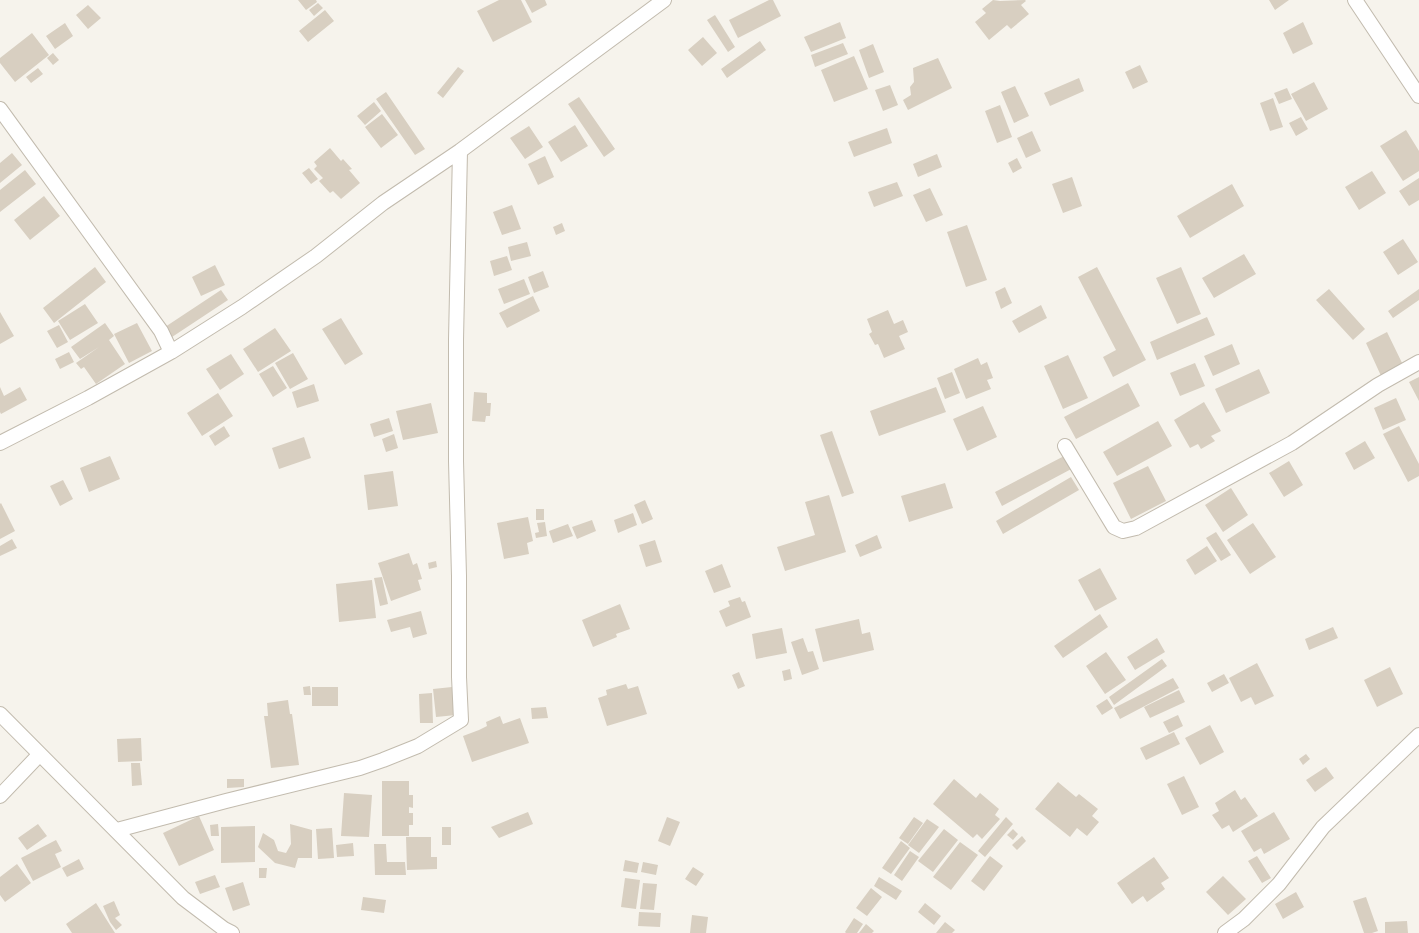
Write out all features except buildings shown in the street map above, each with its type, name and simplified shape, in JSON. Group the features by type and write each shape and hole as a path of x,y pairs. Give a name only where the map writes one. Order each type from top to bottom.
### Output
{"street":[{"path":"0,443 88,398 171,352 249,303 316,256 383,203 460,151 664,0"},
{"path":"1355,0 1419,96"},
{"path":"0,109 161,331 171,352"},
{"path":"116,830 226,800 360,768 418,746 461,720 456,461 456,355 460,151"},
{"path":"1065,446 1114,527 1123,531 1130,530 1292,443 1378,385 1419,362"},
{"path":"0,714 39,755 183,898 224,929 232,933"},
{"path":"1225,933 1244,919 1279,884 1323,827 1419,736"},
{"path":"0,796 39,755"}]}
